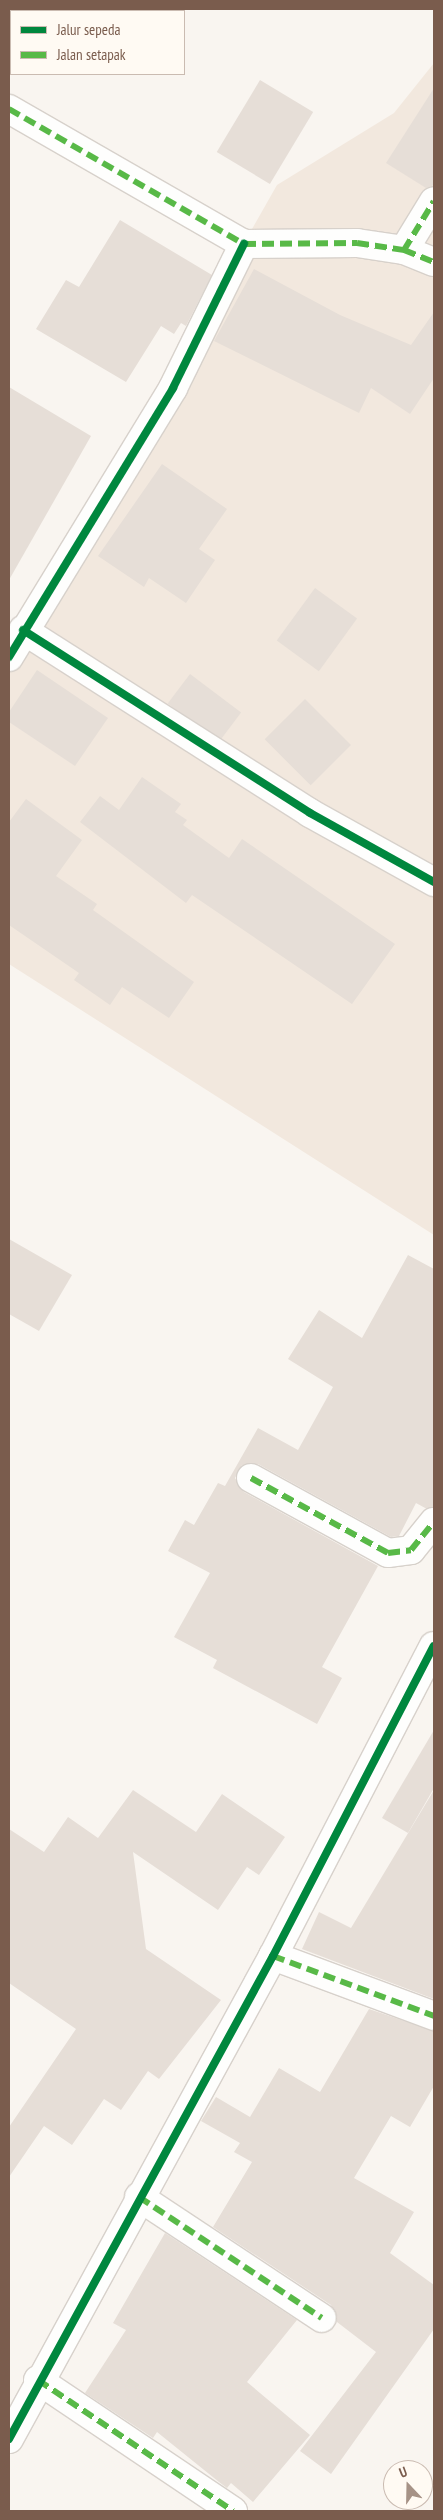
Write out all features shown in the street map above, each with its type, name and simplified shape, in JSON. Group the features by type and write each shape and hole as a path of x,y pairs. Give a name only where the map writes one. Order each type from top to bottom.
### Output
{"street":[{"path":"9,109 244,244 357,243 404,250 434,262"},
{"path":"404,250 434,201"},
{"path":"9,657 23,630 173,388 244,244"},
{"path":"23,630 310,813 434,882"},
{"path":"252,1478 388,1553 410,1550 434,1522"},
{"path":"9,2439 38,2380 273,1956 433,1653"},
{"path":"273,1956 434,2016"},
{"path":"139,2197 322,2318"},
{"path":"38,2380 233,2511"}],"shaded area":[{"path":"434,63 434,1235 9,964 9,656 277,185 394,113"}],"building":[{"path":"260,80 313,112 270,184 217,152"},
{"path":"434,88 434,185 426,188 386,163"},
{"path":"120,220 212,275 186,326 181,323 174,334 161,326 126,382 36,329 66,280 79,287"},
{"path":"254,269 340,315 411,345 434,312 434,378 410,414 371,388 359,413 214,341"},
{"path":"9,387 91,436 9,580"},
{"path":"162,464 227,509 199,549 215,560 186,603 149,578 144,587 98,556"},
{"path":"315,588 357,619 319,671 277,641"},
{"path":"37,670 108,718 75,766 9,722 9,712"},
{"path":"190,674 241,713 219,742 168,704"},
{"path":"305,699 351,745 311,785 265,739"},
{"path":"142,777 181,804 175,812 187,820 183,825 229,858 242,839 395,944 352,1004 192,895 186,903 80,822 100,796 119,810"},
{"path":"26,799 82,840 56,876 97,904 93,910 194,982 169,1018 122,987 110,1005 74,980 79,973 9,925 9,822"},
{"path":"9,1239 72,1275 39,1331 9,1314"},
{"path":"408,1255 434,1269 434,1507 427,1509 416,1503 399,1536 391,1537 258,1464 242,1465 235,1478 244,1492 378,1566 322,1667 342,1678 317,1724 213,1668 217,1660 174,1637 210,1573 168,1551 185,1520 194,1525 218,1483 225,1486 258,1428 298,1450 333,1387 288,1359 319,1310 362,1338"},
{"path":"434,1730 434,1788 408,1833 382,1818"},
{"path":"133,1790 196,1832 222,1794 285,1837 259,1875 247,1867 218,1910 133,1852 146,1949 221,2000 159,2079 148,2071 121,2110 104,2099 72,2145 44,2126 9,2177 9,2127 76,2029 9,1983 9,1829 44,1852 68,1817 98,1838"},
{"path":"434,1790 434,1999 302,1949 319,1912 351,1928"},
{"path":"369,2009 434,2031 434,2086 410,2127 391,2116 354,2178 414,2212 390,2253 434,2285 434,2329 331,2474 300,2451 376,2352 337,2322 331,2305 213,2227 252,2162 234,2152 240,2143 201,2121 216,2097 250,2117 279,2068 320,2092"},
{"path":"165,2233 297,2320 247,2382 310,2435 253,2502 231,2483 227,2488 157,2432 153,2438 85,2393 126,2330 113,2323"}],"marked path":[{"path":"9,109 244,244 357,243 404,250 434,262"},
{"path":"404,250 434,201"},
{"path":"251,1478 388,1553 411,1550 434,1522"},
{"path":"273,1956 434,2016"},
{"path":"139,2197 322,2318"},
{"path":"38,2380 233,2511"}],"cycle path":[{"path":"9,657 173,388 244,244"},
{"path":"23,630 310,813 434,882"},
{"path":"9,2439 273,1956 434,1646"}]}
